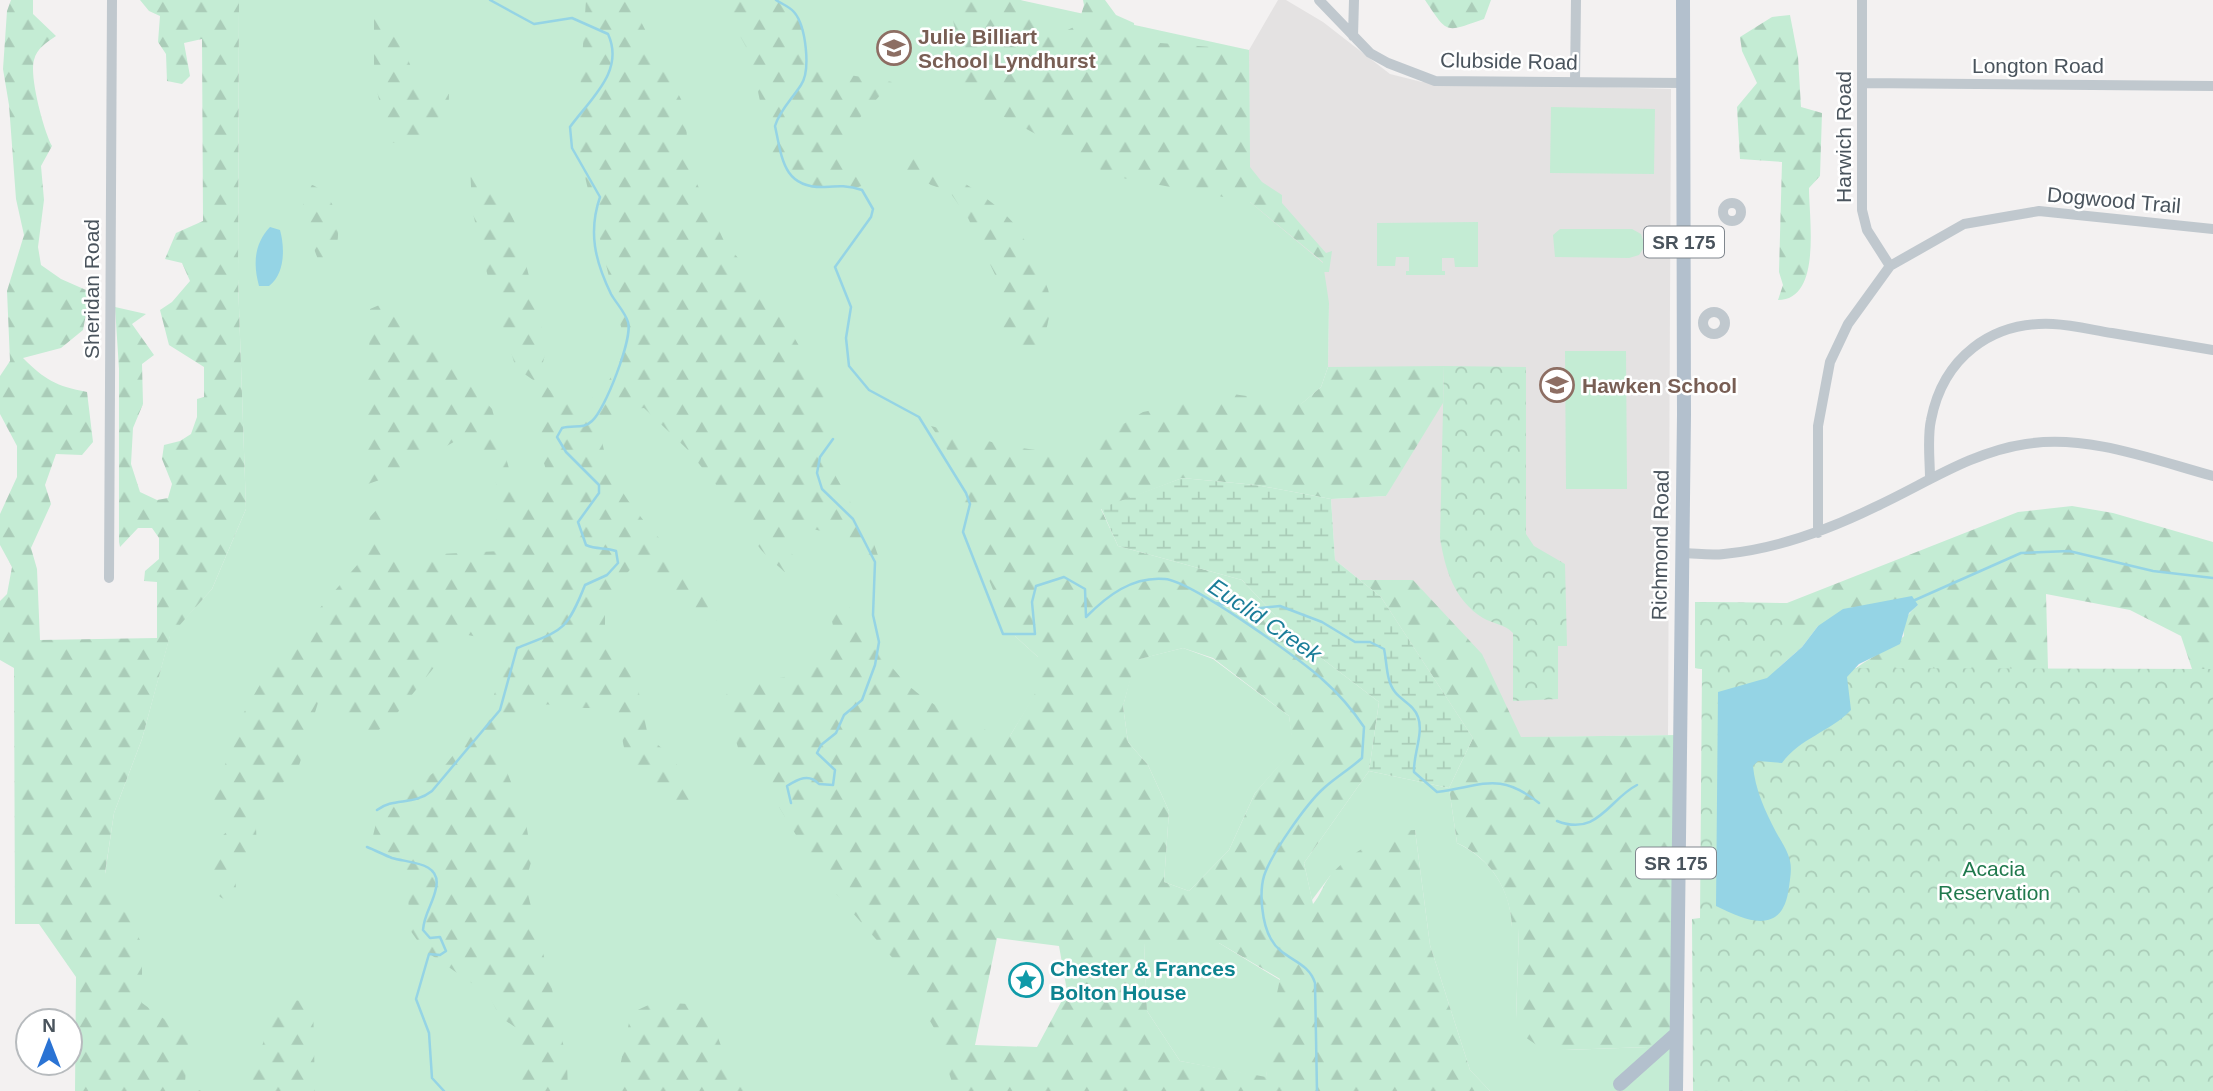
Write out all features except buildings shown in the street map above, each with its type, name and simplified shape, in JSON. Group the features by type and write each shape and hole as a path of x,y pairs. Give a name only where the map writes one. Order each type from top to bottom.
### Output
{"main road":[{"name":"Richmond Road","path":"1676,1091 1684,324 1683,0"},
{"path":"1620,1084 1676,1034"}],"street":[{"name":"Sheridan Road","path":"109,578 112,0"},
{"name":"Clubside Road","path":"1319,0 1370,52 1388,63 1435,80 1683,83"},
{"path":"1353,36 1354,0"},
{"path":"1575,82 1576,0"},
{"name":"Harwich Road","path":"1862,0 1864,220 1890,266"},
{"name":"Longton Road","path":"1862,83 2213,86"},
{"name":"Dogwood Trail","path":"1818,533 1818,426 1830,362 1848,324 1890,266 1964,224 2039,211 2213,229"},
{"path":"1684,324 1705,325"},
{"path":"1930,479 1930,423 1936,397 1952,368 1974,344 1992,334 2016,326 2054,324 2213,350"},
{"path":"1681,553 1720,555 1750,551 1818,533 1981,454 2028,443 2080,443 2106,447 2213,476"}],"shaded area":[{"name":"Hawken School","path":"1278,0 1286,0 1323,22 1390,74 1422,82 1671,89 1668,735 1473,738 1381,597 1335,560 1331,499 1386,496 1444,367 1328,367 1329,303 1250,202 1249,50"}],"green space":[{"path":"11,0 33,0 33,14 56,36 37,52 33,68 38,104 52,146 41,166 44,200 38,247 41,265 61,279 86,290 88,304 83,330 61,348 23,358 52,381 87,392 93,442 82,455 56,454 45,485 51,504 31,548 37,569 40,640 157,638 157,582 144,581 145,571 159,559 159,538 152,528 138,528 120,547 119,542 119,369 115,307 146,314 132,324 154,355 142,364 143,404 133,428 131,464 140,492 157,500 168,498 172,484 162,459 164,445 180,441 191,434 197,417 197,399 204,397 204,367 169,345 160,310 172,302 190,281 182,263 165,259 176,233 203,221 202,39 184,43 190,76 182,84 167,81 166,54 158,42 160,16 149,11 140,0 239,0 238,279 246,509 212,589 170,636 142,739 114,813 105,873 142,944 142,1003 189,1037 185,1082 201,1091 75,1091 75,1077 84,1077 84,1007 76,1007 76,977 39,924 15,924 14,668 0,660 0,601 7,594 12,567 0,545 0,514 17,477 17,446 0,414 0,376 10,361 7,291 24,235 16,199 9,105 3,69 7,11"},
{"path":"239,0 1020,0 1249,50 1250,202 1323,263 1329,303 1328,367 1321,387 1242,455 1018,540 1015,636 1038,657 1038,690 1010,736 965,1091 101,1091 105,874 114,813 142,739 170,635 212,589 246,509 238,279"},
{"path":"586,0 627,0 637,14 684,105 690,169 724,241 772,299 828,396 826,459 874,544 881,564 877,574 825,532 789,523 787,541 798,569 788,575 755,541 750,511 734,507 687,449 644,408 613,411 619,425 601,432 615,479 663,543 718,598 717,621 686,603 636,563 605,598 605,634 632,660 648,736 674,759 697,807 686,822 658,801 641,781 623,745 618,714 612,703 587,708 547,704 534,706 523,711 510,724 499,752 525,817 532,859 525,883 551,984 567,1063 568,1091 519,1091 521,1031 500,1017 489,995 424,950 410,930 406,861 371,844 379,811 446,764 485,716 507,664 495,645 461,634 394,717 366,741 353,723 320,696 298,769 254,809 254,855 246,868 234,865 237,900 221,898 215,892 206,868 212,848 240,821 208,819 239,721 273,662 358,564 370,517 379,507 387,543 400,556 501,551 500,527 487,496 497,486 484,450 457,440 403,472 365,485 370,309 384,303 419,326 492,409 514,486 532,497 546,470 540,449 542,404 536,382 516,368 491,290 472,209 470,164 492,174 516,225 547,347 539,377 559,401 582,404 603,391 620,361 622,331 580,156 579,105"},
{"path":"720,0 792,0 819,70 892,82 849,130 845,159 858,168 867,184 841,193 803,193 774,167 750,54"},
{"path":"953,0 1021,0 1040,34 1057,35 1078,25 1083,0 1105,0 1116,15 1134,23 1135,41 1249,50 1250,167 1262,182 1282,195 1282,203 1326,253 1332,251 1329,272 1323,272 1323,262 1250,202 1112,176 959,92 970,66 954,25"},
{"path":"1425,0 1491,0 1484,19 1461,27 1448,28"},
{"path":"385,15 399,37 419,85 449,94 445,118 434,132 416,139 392,143 374,79 374,17"},
{"path":"1790,15 1798,57 1801,107 1822,113 1820,176 1809,188 1811,237 1807,273 1801,287 1792,296 1778,300 1783,285 1779,272 1782,162 1740,159 1737,107 1757,83 1742,51 1740,37 1772,17"},
{"path":"1551,107 1655,109 1654,174 1550,173"},
{"path":"897,154 928,164 961,181 993,203 1019,230 1043,276 1050,298 1048,325 1035,358 1024,360 1012,351 999,333 999,283 968,218 949,191 931,185 890,161 890,157"},
{"path":"306,183 327,196 337,218 337,244 328,267 319,262 306,223 303,203"},
{"path":"1478,222 1478,267 1455,267 1454,258 1442,258 1442,271 1445,271 1445,275 1406,275 1406,271 1409,271 1409,257 1396,257 1395,266 1377,266 1377,223"},
{"path":"1560,229 1632,229 1641,234 1645,246 1639,255 1629,258 1555,257 1553,235"},
{"path":"1565,351 1626,351 1627,489 1566,489"},
{"path":"1444,366 1443,403 1386,496 1331,499 1256,485 1182,478 1101,509 1118,546 1242,580 1299,641 1379,702 1369,771 1304,863 1313,904 1330,876 1357,852 1392,834 1415,830 1430,945 1470,1070 1490,1091 955,1091 934,1028 897,963 822,878 770,792 739,751 724,701 729,688 799,674 826,663 837,642 827,601 841,596 886,659 911,687 937,706 968,723 1010,736 1037,690 1038,657 1015,636 1015,626 998,602 983,565 978,528 963,505 954,460 931,426 1007,446 1072,455 1143,412 1233,394 1301,404 1321,387 1328,367","holes":["1183,648 1213,658 1289,716 1293,749 1255,793 1229,850 1189,891 1164,882 1169,811 1148,765 1128,742 1123,706 1136,660","997,938 1059,946 1067,991 1037,1047 975,1045","1144,943 1219,943 1280,979 1270,1026 1266,1077 1180,1061 1147,1011"]},
{"path":"1444,366 1526,367 1526,534 1534,546 1565,564 1567,646 1558,646 1558,699 1513,701 1513,633 1473,611 1458,593 1448,572 1440,538"},
{"path":"1182,478 1256,485 1331,499 1335,560 1381,597 1473,738 1449,788 1369,771 1379,702 1299,641 1242,580 1118,546 1101,508"},
{"path":"2072,506 2113,513 2213,542 2213,669 2192,669 2181,636 2130,610 2046,594 2048,669 1933,684 1847,677 1904,636 1906,619 1918,605 1818,626 1802,647 1767,678 1702,692 1702,669 1695,668 1695,602 1787,603 2018,512"},
{"path":"1360,580 1413,580 1482,654 1521,737 1678,735 1676,1046 1564,1050 1538,1046 1525,1037 1516,1019 1519,928 1512,928 1508,901 1497,877 1480,857 1457,843 1449,788 1473,738 1381,597"},
{"name":"Acacia Reservation","path":"1695,602 1787,603 1786,650 1771,668 2213,669 2213,1091 1693,1091 1692,919 1700,918 1702,669 1695,668"},
{"path":"1183,648 1213,659 1289,716 1294,749 1255,793 1229,850 1189,891 1164,882 1169,811 1148,765 1128,742 1123,706 1135,660"},
{"path":"1369,771 1449,788 1457,843 1480,858 1497,877 1508,901 1512,927 1519,928 1516,1018 1564,1050 1676,1046 1676,1091 1490,1091 1470,1070 1430,945 1415,830 1330,876 1312,900 1304,863"},
{"path":"1144,943 1219,943 1280,980 1266,1078 1180,1061 1147,1011"},
{"path":"282,1000 313,1001 315,1091 249,1091 268,1026"},
{"path":"655,1002 688,1004 711,1018 734,1082 763,1091 615,1091 631,1013"}],"water":[{"path":"270,227 280,230 283,245 281,268 269,286 259,286 256,255 261,240"},
{"path":"1912,596 1918,605 1909,613 1900,644 1859,664 1847,677 1851,710 1797,747 1782,763 1758,761 1753,766 1761,800 1791,864 1789,887 1780,913 1772,919 1752,920 1716,906 1718,692 1767,678 1802,647 1818,626 1843,609"}],"waterway":[{"path":"377,810 383,806 425,796 432,791 500,710 517,648 561,628 573,613 585,585 607,575 618,563 616,551 586,545 578,522 599,493 599,485 566,452 557,437 562,428 585,425 597,414 617,373 628,330 627,318 611,294 597,258 594,222 600,197 572,148 570,127 603,84 612,60 612,47 608,34 572,18 534,24 490,0"},
{"name":"Euclid Creek","path":"776,0 792,10 798,19 806,48 804,78 775,126 787,169 792,177 810,186 838,186 862,190 873,209 871,217 835,267 851,307 846,338 849,366 869,390 919,417 966,493 970,504 963,532 1003,634 1035,634 1032,602 1036,586 1064,577 1085,589 1086,617 1112,595 1131,584 1165,579 1178,583 1220,606 1310,669 1334,690 1364,727 1362,758 1324,788 1308,805 1274,855 1262,883 1264,917 1271,939 1276,946 1307,969 1315,983 1317,1091"},
{"path":"791,803 787,786 799,779 807,778 819,784 833,785 835,770 817,753 821,745 836,733 844,715 862,700 875,665 879,642 873,615 875,562 853,519 822,489 817,473 820,457 833,439"},
{"path":"1915,600 2021,553 2069,551 2153,571 2213,578"},
{"path":"1216,603 1252,609 1280,606 1322,622 1355,642 1370,642 1384,649 1392,688 1414,709 1420,723 1414,772 1437,792 1479,784 1501,784 1513,787 1539,803"},
{"path":"1557,821 1571,825 1593,820 1637,785"},
{"path":"367,847 392,858 423,865 429,868 437,879 423,930 430,938 440,937 446,951 440,955 429,954 416,999 429,1033 432,1078 444,1091"}],"place":[{"name":"Julie Billiart School Lyndhurst","path":"894,48"},
{"name":"Hawken School","path":"1557,385"},
{"name":"Chester & Frances Bolton House","path":"1026,980"}]}
